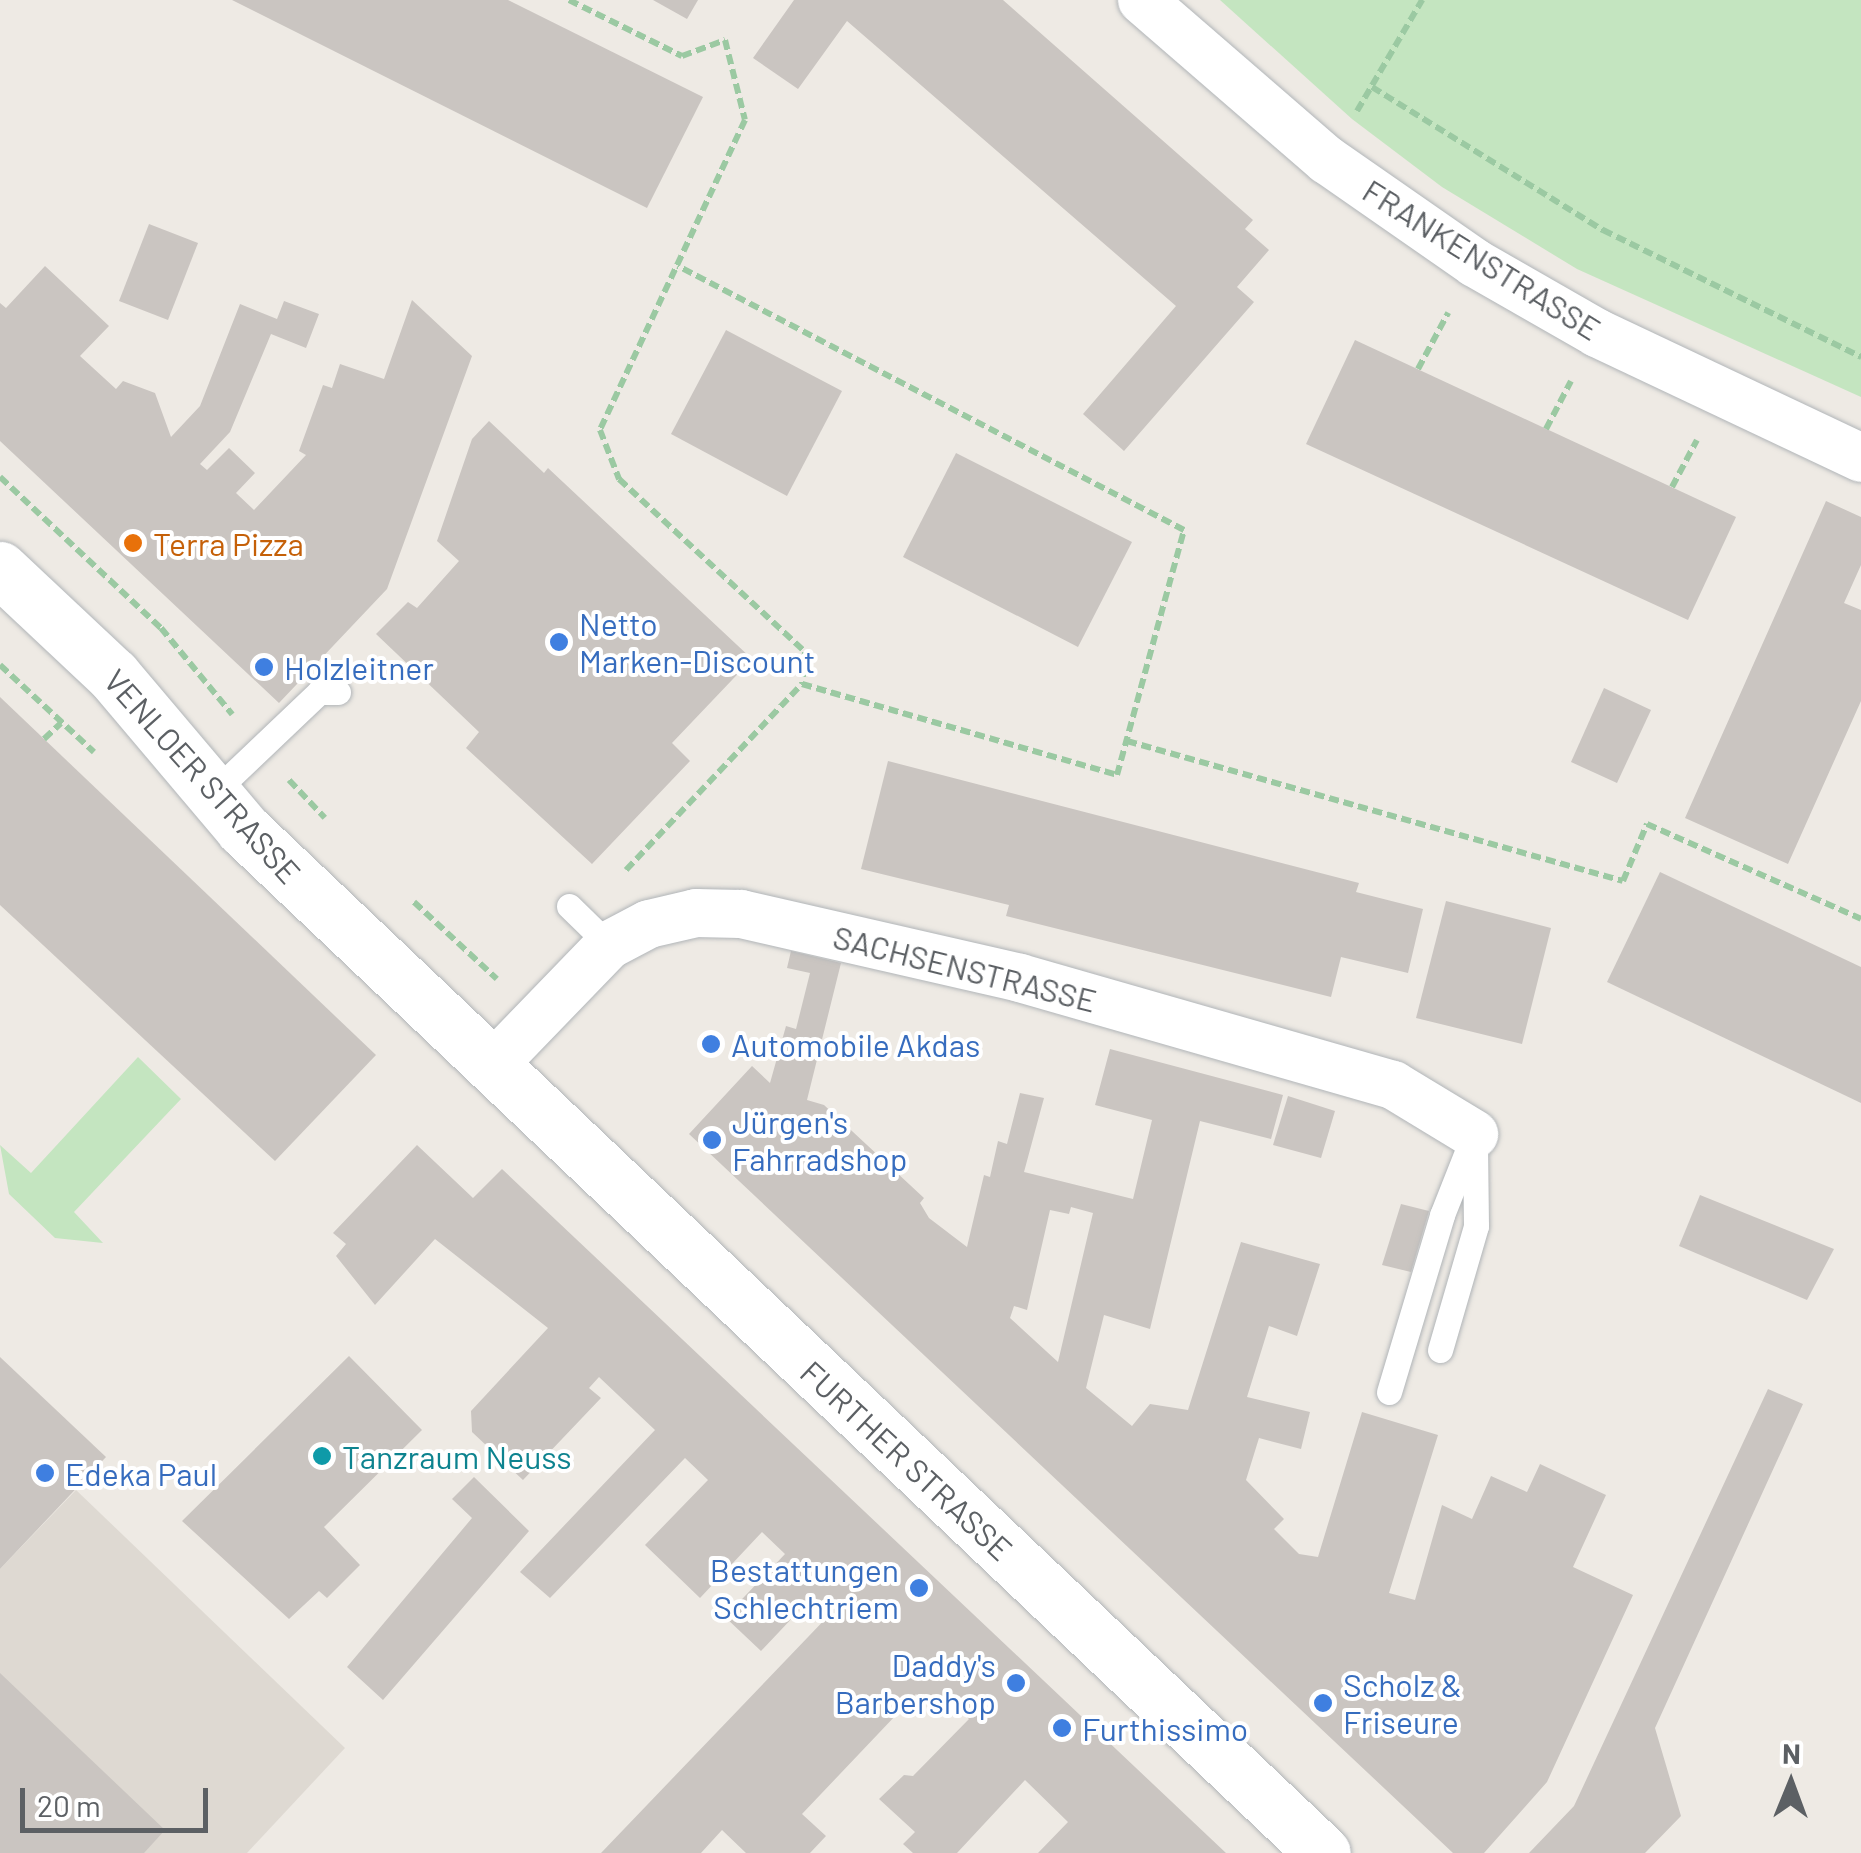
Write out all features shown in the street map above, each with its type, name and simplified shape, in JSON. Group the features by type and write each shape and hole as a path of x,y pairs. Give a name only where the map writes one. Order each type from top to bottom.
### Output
{"main road":[{"name":"VENLOER STRASSE","path":"0,569 113,675 212,794 491,1067"},
{"name":"FURTHER STRASSE","path":"491,1067 1323,1853"}],"street":[{"name":"FRANKENSTRASSE","path":"1142,0 1327,160 1475,263 1597,333 1861,458"},
{"name":"SACHSENSTRASSE","path":"491,1067 587,922 649,924 696,913 742,914 1020,978 1393,1084 1474,1134"}],"lane":[{"path":"212,794 319,692 338,692"},
{"path":"1440,1350 1476,1226 1474,1134"},
{"path":"1389,1392 1442,1215 1474,1134"}],"path":[{"path":"569,0 682,56 724,40 746,120 600,430 620,479 805,652 802,684 587,922"},
{"path":"1422,0 1372,87 1603,230 1861,357"},
{"path":"678,266 1184,530 1118,774 802,684"},
{"path":"1126,741 1623,881 1647,824 1861,919"}],"shaded area":[{"path":"76,1490 345,1748 247,1853 0,1853 0,1569"}],"green space":[{"path":"1220,0 1861,0 1861,397 1577,269 1442,187 1352,119"},
{"path":"138,1057 181,1099 74,1212 103,1243 55,1238 9,1194 0,1145 31,1173"}],"building":[{"path":"232,0 508,0 703,97 647,208"},
{"path":"653,0 698,0 687,19"},
{"path":"794,0 1003,0 1253,220 1245,229 1269,250 1237,287 1254,302 1124,451 1083,414 1176,306 847,21 798,89 753,58"},
{"path":"149,224 198,243 168,320 119,301"},
{"path":"45,266 109,326 80,356 116,389 123,381 155,393 171,437 200,406 240,304 277,319 284,301 319,314 306,348 271,334 230,432 200,464 207,470 229,448 255,473 236,493 254,510 306,455 299,451 323,385 332,388 340,364 384,379 412,300 472,356 387,589 279,703 0,441 0,303 6,308"},
{"path":"726,330 842,391 787,496 671,434"},
{"path":"1355,340 1736,517 1688,620 1306,444"},
{"name":"Netto Marken-Discount","path":"489,421 544,473 548,468 752,659 672,743 690,761 592,864 466,748 479,732 376,634 408,602 417,608 459,561 437,541 472,439"},
{"path":"956,453 1132,542 1078,647 903,557"},
{"path":"1826,501 1861,517 1861,565 1844,603 1861,610 1861,701 1788,864 1685,818"},
{"path":"1604,688 1651,710 1617,783 1571,762"},
{"path":"0,697 376,1055 275,1161 0,905"},
{"path":"888,761 1359,883 1356,892 1423,909 1408,973 1341,957 1331,997 1006,916 1009,905 861,869"},
{"path":"1660,872 1861,967 1861,1103 1607,982"},
{"path":"1446,901 1551,928 1522,1044 1416,1018"},
{"path":"791,951 841,963 807,1100 824,1105 924,1198 920,1203 929,1218 967,1247 984,1175 990,1177 998,1141 1007,1144 1020,1093 1044,1098 1024,1172 1133,1199 1152,1120 1095,1105 1110,1049 1283,1095 1271,1139 1200,1121 1150,1329 1104,1315 1086,1388 1132,1426 1150,1404 1188,1410 1241,1242 1320,1264 1297,1336 1269,1326 1247,1397 1310,1412 1301,1449 1259,1438 1246,1480 1284,1519 1274,1529 1299,1554 1318,1557 1362,1412 1438,1435 1389,1593 1415,1600 1442,1505 1472,1519 1491,1476 1527,1492 1540,1464 1606,1495 1573,1567 1633,1595 1547,1782 1484,1853 1453,1853 689,1134 752,1066 770,1083 786,1026 796,1029 810,973 787,968","holes":["1071,1207 1093,1213 1058,1362 1010,1318 1014,1306 1027,1310 1050,1210 1069,1214"]},
{"path":"1288,1096 1335,1111 1321,1158 1273,1145"},
{"path":"417,1145 473,1198 502,1169 1226,1853 1038,1853 1068,1822 1025,1780 957,1853 913,1853 903,1844 915,1832 879,1799 904,1775 913,1776 969,1719 953,1704 939,1715 916,1694 802,1814 826,1836 810,1853 746,1853 722,1830 701,1853 601,1853 831,1613 813,1596 761,1651 725,1617 785,1554 762,1532 700,1598 645,1545 708,1480 685,1458 550,1598 520,1572 655,1430 599,1377 589,1388 601,1398 523,1480 472,1432 471,1411 548,1328 435,1239 375,1305 336,1256 346,1244 333,1233"},
{"path":"1700,1195 1834,1249 1807,1300 1679,1246"},
{"path":"1401,1204 1429,1211 1411,1272 1382,1265"},
{"name":"Tanzraum Neuss","path":"349,1356 422,1430 324,1527 360,1565 327,1598 319,1591 289,1619 182,1521"},
{"name":"Edeka Paul","path":"0,1357 106,1457 0,1569"},
{"path":"1768,1389 1803,1404 1655,1728 1681,1816 1645,1853 1529,1853 1574,1806"},
{"path":"474,1477 529,1531 383,1700 347,1667 472,1518 452,1499"},
{"path":"0,1673 165,1830 144,1853 0,1853"}],"place":[{"name":"Terra Pizza","path":"133,543"},
{"name":"Netto Marken-Discount","path":"559,642"},
{"name":"Holzleitner","path":"264,667"},
{"name":"Automobile Akdas","path":"711,1044"},
{"name":"Jürgen's Fahrradshop","path":"712,1140"},
{"name":"Tanzraum Neuss","path":"322,1456"},
{"name":"Edeka Paul","path":"45,1473"},
{"name":"Bestattungen Schlechtriem","path":"919,1588"},
{"name":"Daddy's Barbershop","path":"1016,1683"},
{"name":"Scholz & Friseure","path":"1323,1703"},
{"name":"Furthissimo","path":"1062,1728"}]}
